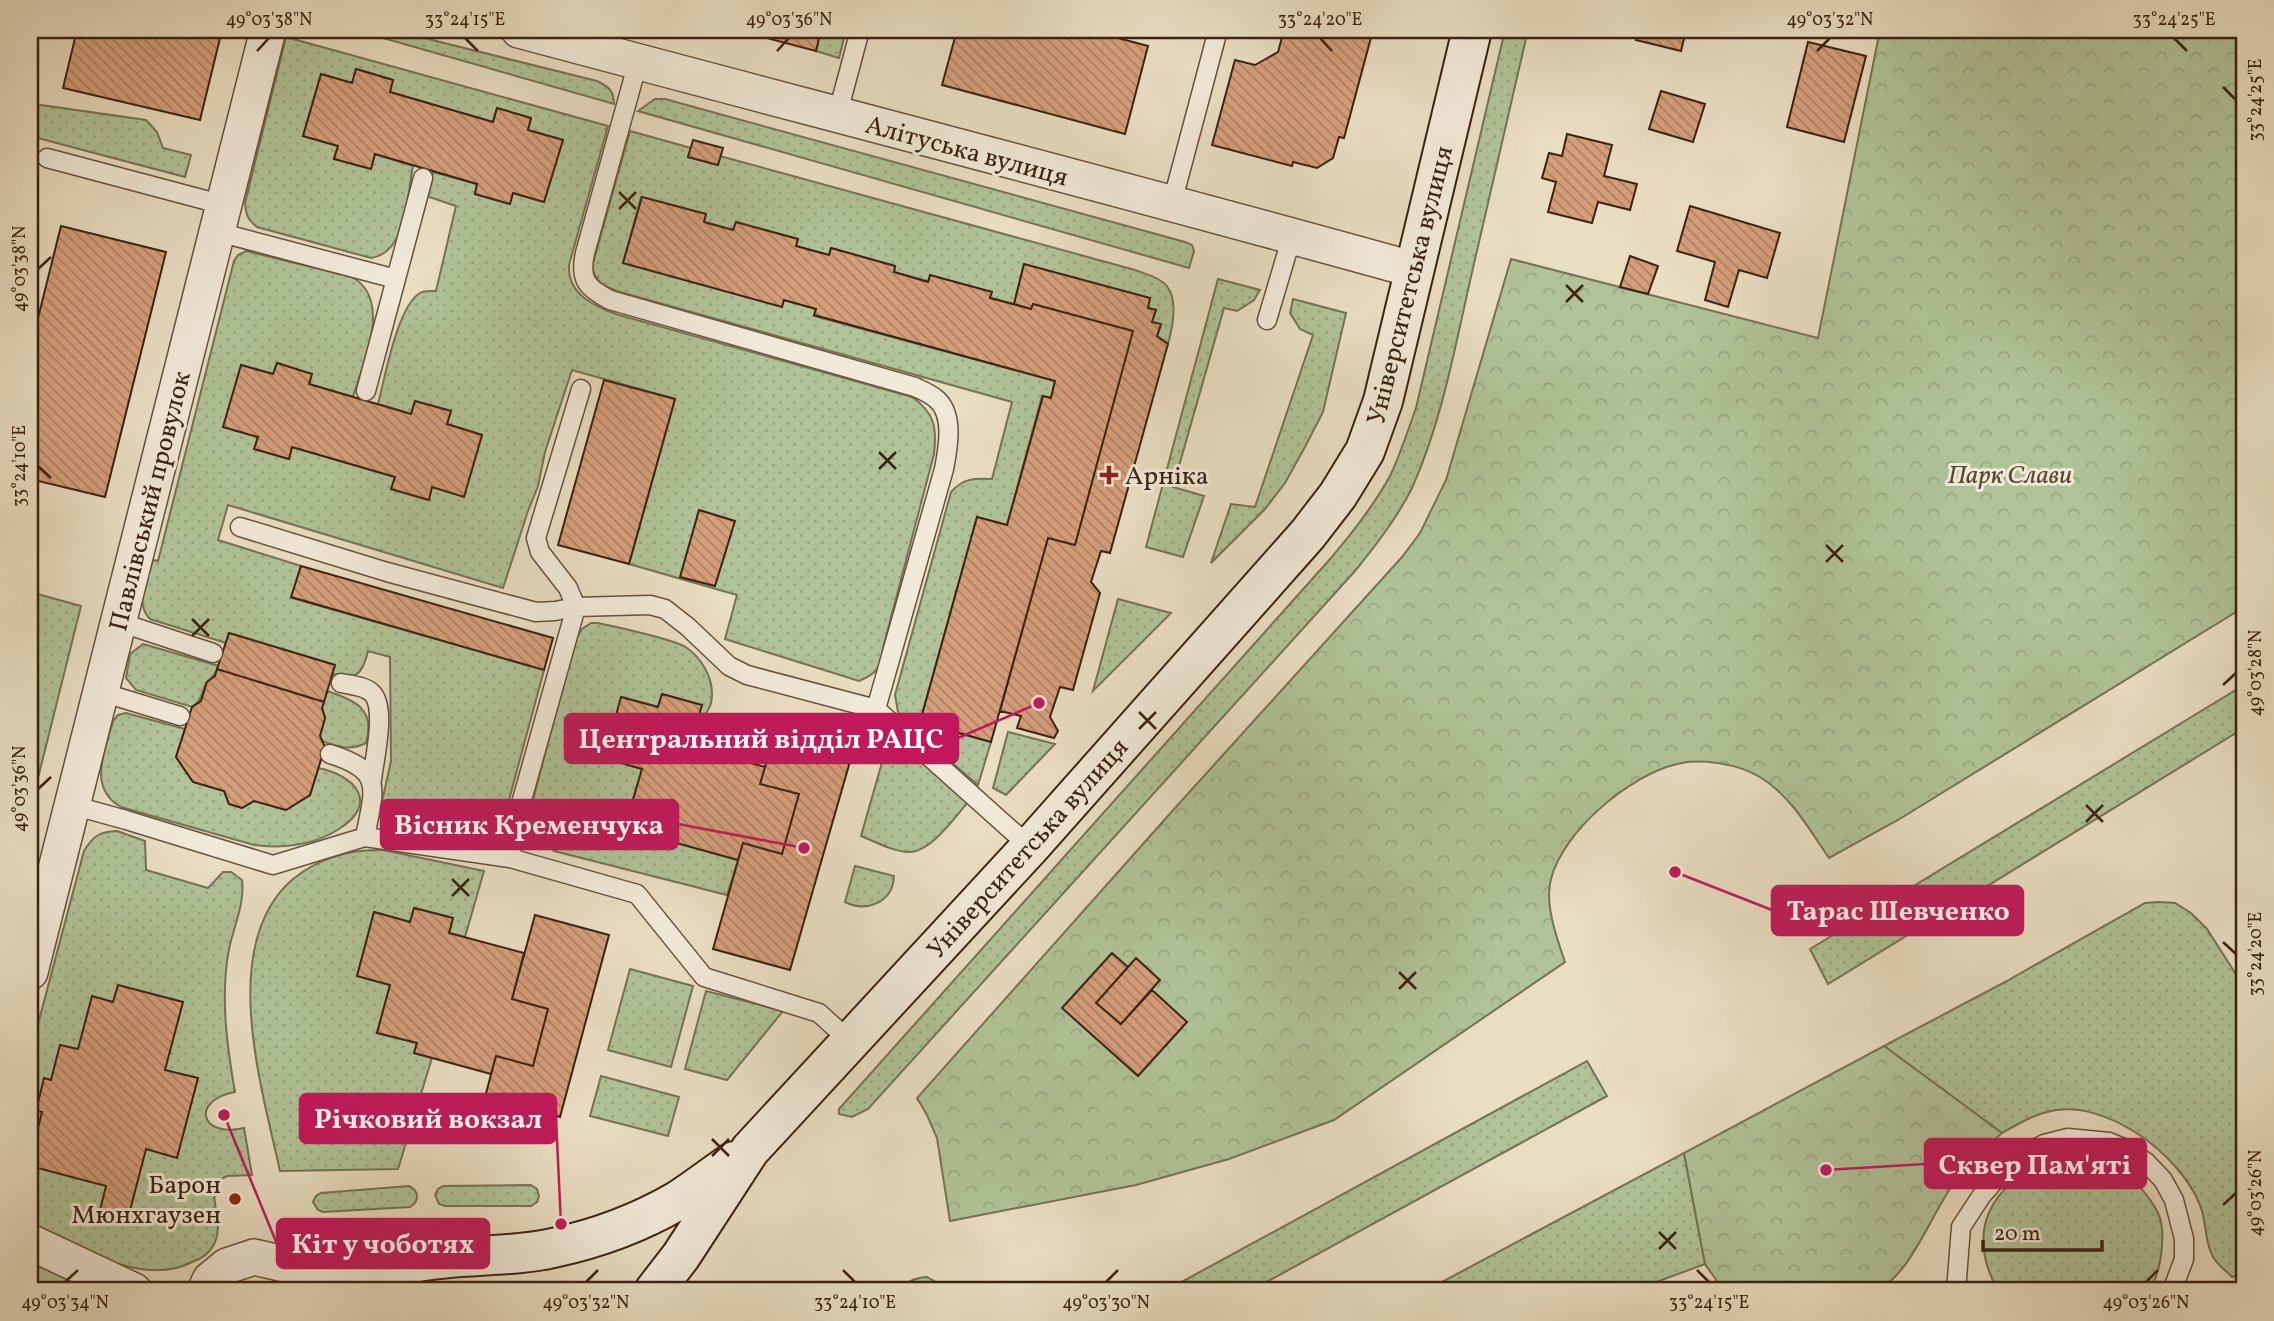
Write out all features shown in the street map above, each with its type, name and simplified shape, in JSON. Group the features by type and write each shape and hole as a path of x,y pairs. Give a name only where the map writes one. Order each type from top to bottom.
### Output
{"street":[{"name":"Павлівський провулок","path":"30,972 268,30"},
{"name":"Алітуська вулиця","path":"519,30 1172,203 1415,271"},
{"name":"Університетська вулиця","path":"654,1291 681,1256 750,1150 1030,847 1267,581 1338,495 1365,451 1383,401 1472,30"},
{"name":"Університетська вулиця","path":"358,1287 411,1263 527,1253 577,1243 640,1220 678,1200 750,1150"},
{"path":"30,1242 134,1291"},
{"path":"205,1291 210,1280 226,1266 254,1257 358,1287"}],"lane":[{"path":"837,116 860,30"},
{"path":"1172,203 1218,30"},
{"path":"638,62 585,253 582,269 586,283 597,294 610,300 915,387 937,398 944,409 948,426 944,469 876,709"},
{"path":"47,158 396,279"},
{"path":"366,391 423,178"},
{"path":"1267,320 1292,236"},
{"path":"510,858 518,814 576,607 568,587 540,552 536,538 582,389"},
{"path":"240,527 387,572 536,612 576,607 650,605 664,609 688,627 729,666 747,675 876,709 1030,847"},
{"path":"119,622 213,653"},
{"path":"341,683 372,692 378,701 380,716 372,802 365,837"},
{"path":"101,692 180,716"},
{"path":"330,754 352,761 372,780"},
{"path":"72,805 273,866 365,837 510,858 637,894 704,977 819,1013 850,1042"},
{"path":"1954,1291 1961,1227 1982,1195 2012,1160 2044,1144 2068,1138 2109,1142 2126,1149 2146,1162 2162,1180 2174,1200 2185,1239 2184,1259 2172,1291"}],"green space":[{"path":"355,30 392,30 597,81 610,90 614,104"},
{"path":"821,30 846,30 839,58 816,51"},
{"path":"1505,30 1528,30 1440,407 1423,462 1400,510 1355,571 868,1109 852,1117 839,1114 839,1109 1331,558 1385,485 1416,408"},
{"name":"Парк Слави","path":"1880,30 2244,30 2244,607 1898,820 1829,858 1790,803 1771,785 1751,772 1708,762 1687,762 1659,770 1639,780 1601,808 1569,842 1558,861 1551,879 1549,899 1552,921 1565,962 1334,1120 1229,1159 1136,1185 950,1221 937,1138 917,1098 1402,557 1420,533 1446,480 1511,259 1818,338"},
{"path":"286,37 608,126 569,265 573,284 578,292 593,304 619,315 912,397 926,409 933,422 934,454 881,660 874,672 859,681 725,639 737,595 629,564 675,399 572,370 545,452 538,486 503,588 228,505 218,540 301,566 292,598 544,670 506,811 492,828 479,834 393,831 386,827 379,815 391,761 390,657 368,651 361,671 357,674 332,674 335,665 229,633 226,643 150,619 143,606 143,591 153,560 158,561 234,261 238,255 246,251 352,277 364,287 371,301 372,333 353,397 309,384 311,374 277,363 273,374 242,365 224,427 258,437 255,449 288,459 292,447 395,477 391,489 428,500 432,487 464,496 482,435 447,424 451,411 415,401 411,414 378,404 398,327 405,313 420,293 436,291 456,206 429,197 433,172 477,184 475,194 509,204 513,193 544,202 563,140 528,130 531,118 497,108 493,122 390,92 393,80 357,69 352,83 321,74 303,136 338,146 334,158 375,154 413,166 407,207 399,234 383,254 371,258 257,227 248,217 245,203"},
{"path":"655,99 665,99 1185,242 1192,245 1194,251 1189,268 638,111"},
{"path":"30,100 34,104 146,120 157,132 163,148 191,155 185,177 30,136"},
{"path":"630,131 691,148 688,157 718,165 720,156 1135,270 1161,281 1171,293 1174,310 1168,344 1157,336 1161,325 1152,322 1156,310 1148,308 1150,298 1024,265 1014,304 894,272 895,266 831,248 829,255 796,246 798,239 736,223 733,230 704,222 706,214 641,197 623,263 781,306 784,300 816,309 814,316 1055,381 1051,398 1042,396 1007,525 977,517 920,722 991,742 978,785 903,721 898,712 895,695 951,492 970,480 992,479 1012,402 620,292 602,284 592,267"},
{"path":"1218,279 1260,290 1254,300 1237,311 1224,308 1173,487 1204,496 1183,557 1146,547"},
{"path":"1293,299 1346,313 1323,412 1285,483 1265,509 1211,563 1231,504 1255,507 1313,335 1300,329 1290,313"},
{"path":"30,592 81,606 30,810"},
{"path":"1118,599 1171,613 1093,691"},
{"path":"591,623 670,641 687,648 705,668 712,694 710,706 704,716 697,721 701,705 662,694 658,707 622,697 604,758 642,769 627,820 645,824 647,819 665,824 662,839 738,860 727,895 554,851 539,839 533,830 530,811 575,641 582,629"},
{"path":"143,644 219,666 196,704 192,707 136,690 126,678 130,654"},
{"path":"2244,685 2244,728 1828,984 1810,949"},
{"path":"327,691 354,702 361,708 368,722 366,743 344,747 322,741 320,736 325,718 322,708"},
{"path":"126,713 185,729 176,757 193,782 224,791 229,804 242,808 254,801 286,810 310,795 318,768 343,777 352,784 358,791 358,809 339,829 320,839 276,846 254,845 121,807 104,790 101,768 113,721 118,715"},
{"path":"1008,732 1055,744 1006,795 993,788"},
{"path":"892,733 968,802 934,840 909,852 891,849 861,836"},
{"path":"117,831 145,841 146,870 208,888 223,872 231,872 242,880 242,897 229,949 225,985 227,1039 235,1092 212,1102 206,1117 217,1128 244,1128 252,1175 227,1176 215,1182 218,1231 213,1246 201,1258 173,1269 152,1270 109,1261 30,1223 30,1054 84,851 97,836"},
{"path":"383,850 484,871 465,937 449,933 453,918 415,908 410,922 374,912 357,976 390,985 377,1033 417,1043 414,1053 432,1058 398,1169 280,1171 256,1059 251,1018 251,978 256,940 270,907 303,871 335,856 358,851"},
{"path":"855,866 894,876 893,885 884,899 862,906 845,902"},
{"path":"2145,903 2175,903 2191,913 2207,929 2244,987 2244,1273 2232,1277 2210,1251 2202,1211 2190,1186 2159,1150 2139,1135 2117,1122 2073,1110 2044,1113 2002,1133 1884,1046"},
{"path":"630,969 693,986 671,1067 608,1050"},
{"path":"706,991 783,1011 727,1080 685,1069"},
{"path":"1884,1046 2002,1133 1977,1156 1954,1183 1899,1273 1875,1291 1724,1291 1705,1264 1684,1153"},
{"path":"1587,1061 1607,1096 1250,1291 1165,1291"},
{"path":"601,1076 679,1097 668,1136 590,1116"},
{"path":"1684,1153 1705,1264 1632,1291 1425,1291"},
{"path":"2078,1154 2102,1159 2121,1168 2145,1193 2158,1213 2162,1242 2153,1284 2148,1291 1998,1291 1985,1258 1983,1242 1989,1212 1997,1198 2008,1185 2042,1159"},
{"path":"531,1185 537,1189 539,1196 537,1202 531,1206 445,1206 439,1204 435,1195 443,1186"},
{"path":"409,1186 417,1196 410,1207 323,1212 318,1210 313,1202 321,1193"},
{"path":"30,1258 95,1291 30,1291"},
{"path":"927,1277 941,1285 944,1291 899,1291 911,1281"}],"building":[{"path":"77,30 222,30 200,120 63,88"},
{"path":"736,30 821,30 816,51"},
{"path":"957,30 1088,30 1148,46 1125,134 942,85"},
{"path":"1284,30 1373,30 1344,138 1339,137 1333,158 1317,168 1293,162 1292,166 1212,145 1235,60 1255,65 1278,52"},
{"path":"1639,30 1686,30 1681,51 1636,40"},
{"path":"1808,42 1866,56 1844,142 1787,127"},
{"path":"356,69 393,80 390,92 493,122 497,108 531,118 528,130 563,140 544,202 513,193 510,204 475,194 477,184 375,154 371,169 334,159 338,146 303,136 321,74 352,83"},
{"path":"1661,91 1705,104 1693,142 1649,129"},
{"path":"1567,134 1612,145 1604,176 1637,184 1630,210 1598,202 1592,223 1548,212 1556,182 1542,178 1549,153 1562,156"},
{"path":"693,140 723,148 718,165 688,157"},
{"path":"642,197 706,214 704,222 733,230 736,222 798,239 796,246 829,255 831,248 895,266 894,272 928,282 930,275 992,292 990,298 1031,309 1033,304 1133,331 1075,545 1048,538 991,742 920,722 977,517 1007,525 1043,396 1051,398 1055,381 814,315 816,309 784,300 782,307 623,263"},
{"path":"1690,206 1780,233 1767,278 1739,270 1728,307 1705,300 1715,262 1677,251"},
{"path":"61,226 166,252 105,497 30,479 30,350"},
{"path":"1630,256 1658,266 1648,294 1620,287"},
{"path":"1024,264 1150,298 1148,308 1156,310 1152,322 1161,324 1157,336 1168,344 1110,553 1101,551 1091,582 1100,593 1073,690 1060,687 1050,717 1058,731 1054,738 1017,728 1021,716 1000,711 1048,538 1075,545 1133,331 1033,304 1031,309 1014,304"},
{"path":"277,363 312,374 309,384 411,414 415,401 451,411 447,424 482,435 464,497 432,487 429,500 391,489 395,477 292,447 289,459 254,449 258,437 223,427 241,365 273,374"},
{"path":"604,380 675,399 629,564 558,545"},
{"path":"699,510 735,521 715,586 680,577"},
{"path":"301,566 553,638 544,670 291,597"},
{"path":"229,633 335,665 324,702 217,669"},
{"path":"217,669 324,702 322,708 325,718 320,736 325,747 310,795 286,810 254,801 242,808 229,804 224,791 193,782 176,757 192,707 201,701 207,682 215,676"},
{"path":"662,694 702,705 690,746 765,767 760,784 799,794 782,854 743,843 738,860 662,839 665,824 647,819 646,824 627,820 642,769 604,758 621,697 658,707"},
{"path":"774,736 851,758 790,970 713,949 743,843 782,854 799,794 760,784"},
{"path":"414,908 453,918 449,933 524,953 512,999 548,1009 533,1066 496,1056 491,1074 414,1053 417,1043 377,1033 390,985 357,976 374,912 410,922"},
{"path":"535,915 609,935 560,1117 485,1097 496,1056 533,1066 548,1009 512,999"},
{"path":"1112,953 1128,967 1096,1003 1121,1024 1152,990 1187,1022 1138,1076 1062,1008"},
{"path":"1136,958 1160,980 1121,1024 1096,1003"},
{"path":"118,985 183,1002 165,1070 198,1078 177,1158 146,1149 127,1222 99,1214 106,1186 30,1166 30,1134 36,1136 42,1112 36,1111 44,1078 51,1080 60,1045 78,1049 92,996 113,1002"}],"place":[{"name":"Арніка","path":"1109,475"},
{"name":"Центральний відділ РАЦС","path":"1039,703"},
{"name":"Вісник Кременчука","path":"804,848"},
{"name":"Тарас Шевченко","path":"1675,872"},
{"name":"Кіт у чоботях","path":"224,1115"},
{"name":"Сквер Пам'яті","path":"1826,1170"},
{"name":"Барон Мюнхгаузен","path":"235,1199"},
{"name":"Річковий вокзал","path":"561,1224"}]}
